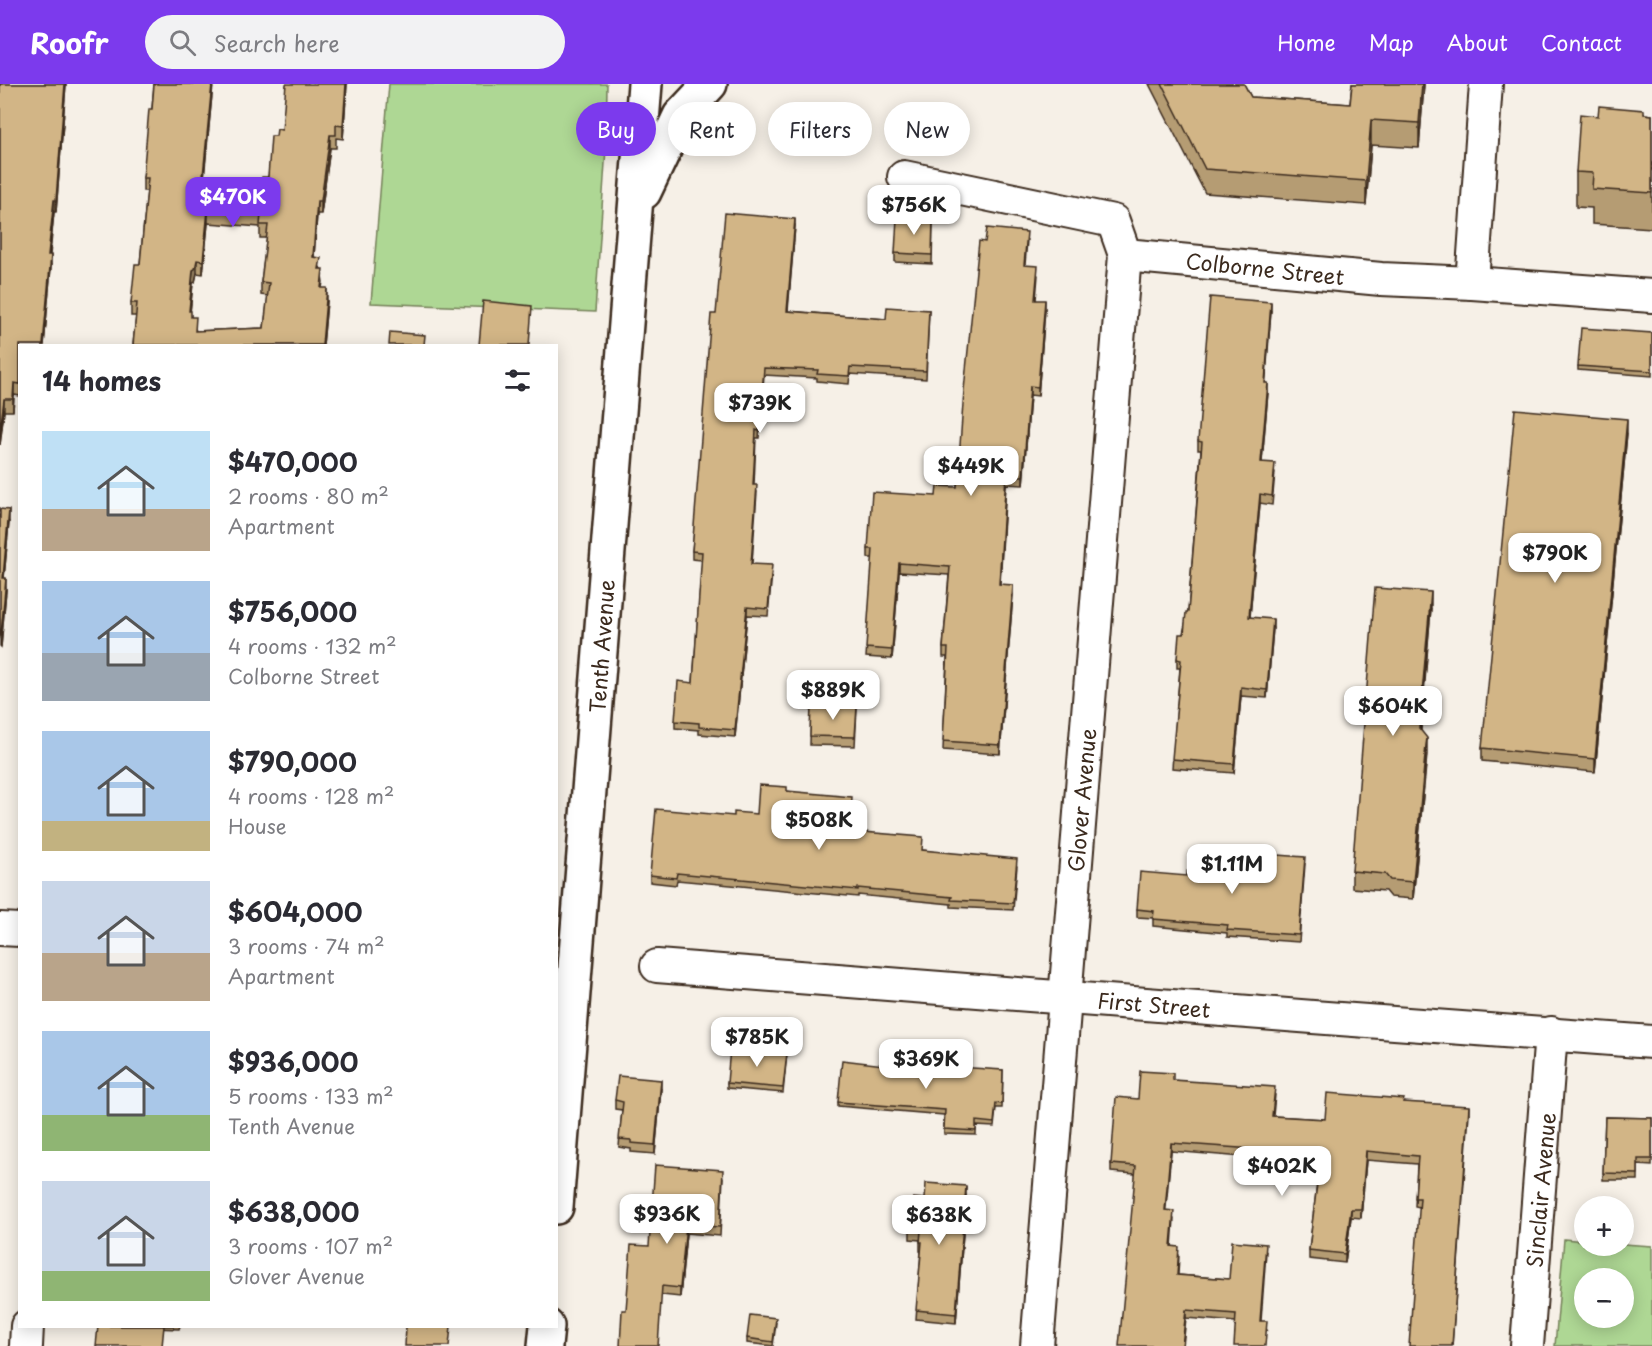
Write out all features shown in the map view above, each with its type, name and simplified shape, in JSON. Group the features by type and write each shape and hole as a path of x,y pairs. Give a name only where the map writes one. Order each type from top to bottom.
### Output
{"main road":[{"name":"Tenth Avenue","path":"558,1182 645,84"},
{"path":"634,216 657,161 680,116 710,84"},
{"path":"546,1346 547,1328"}],"street":[{"path":"1472,283 1486,84"},
{"path":"904,177 1113,221 1125,255"},
{"name":"Colborne Street","path":"1125,255 1381,279 1652,296"},
{"name":"Glover Avenue","path":"1037,1346 1125,255"},
{"path":"0,929 18,930"},
{"name":"First Street","path":"657,966 1652,1042"},
{"name":"Sinclair Avenue","path":"1527,1346 1551,1033"},
{"path":"26,1346 27,1328"}],"green space":[{"path":"389,84 607,84 607,102 576,102 576,156 605,156 595,312 371,303"},
{"path":"1564,1239 1574,1240 1574,1256 1634,1256 1634,1245 1652,1246 1652,1346 1555,1346"}],"building":[{"path":"0,84 65,84 56,200 54,200 48,255 51,255 43,344 18,344 18,384 14,383 13,399 4,399 0,433"},
{"path":"154,84 212,84 203,176 211,176 210,187 261,191 262,177 268,177 271,136 276,136 277,129 282,130 286,84 346,84 343,126 336,125 336,135 330,135 321,201 317,201 313,257 321,258 319,269 323,269 321,288 327,288 322,344 133,344 137,303 131,303 135,264 140,264 148,178 143,178 149,109 152,109","holes":["208,210 261,214 260,225 268,225 261,282 269,283 264,328 195,331 196,317 191,317 191,311 189,311 193,270 197,260 203,261"]},
{"path":"1162,84 1244,84 1251,97 1350,104 1352,84 1422,84 1419,123 1371,120 1366,181 1205,169"},
{"path":"1599,106 1644,110 1644,114 1652,115 1652,193 1592,189 1593,173 1576,172 1580,114 1598,116"},
{"path":"725,213 795,219 787,311 886,319 887,307 929,310 926,371 850,367 849,376 817,374 818,370 764,368 759,431 756,430 753,485 757,485 751,564 772,565 768,609 747,607 735,730 699,727 699,723 675,721 678,681 693,683 702,552 692,551 711,314 716,314"},
{"path":"897,218 933,219 932,255 895,253"},
{"path":"987,228 1027,232 1024,265 1038,266 1035,300 1045,300 1038,387 1030,386 1023,476 1006,475 999,584 1013,585 1000,745 943,741 948,648 943,648 950,567 899,563 892,650 866,648 873,549 868,549 872,492 936,496 937,486 957,487 979,241 985,242"},
{"path":"1210,297 1271,302 1265,383 1268,383 1261,462 1275,463 1272,496 1260,494 1249,617 1273,619 1267,690 1241,687 1234,764 1172,759 1181,660 1177,659 1179,634 1184,634 1186,612 1188,612 1202,442 1198,441"},
{"path":"483,301 532,306 529,344 479,344"},
{"path":"1581,328 1652,333 1652,371 1578,366"},
{"path":"390,332 425,335 424,344 389,344"},
{"path":"1515,409 1627,419 1595,759 1482,748"},
{"path":"0,509 9,510 1,635 0,635"},
{"path":"1375,588 1431,592 1419,728 1427,738 1413,882 1390,880 1385,874 1352,871"},
{"path":"811,705 857,707 855,737 810,736"},
{"path":"759,785 787,787 787,791 852,797 850,824 864,825 863,832 923,837 922,850 1017,859 1013,903 951,900 952,897 677,873 676,878 650,875 656,809 734,816 734,812 757,814"},
{"path":"1233,852 1305,857 1299,935 1227,930 1228,925 1153,919 1154,911 1137,909 1140,872 1187,876 1187,871 1231,875"},
{"path":"730,1048 787,1053 783,1088 727,1083"},
{"path":"842,1060 926,1070 926,1065 1003,1070 1002,1104 996,1103 994,1123 976,1121 976,1131 944,1129 945,1110 838,1102"},
{"path":"1140,1071 1173,1073 1173,1080 1275,1087 1272,1116 1325,1119 1327,1093 1404,1099 1403,1102 1469,1106 1452,1346 1409,1346 1420,1198 1415,1198 1418,1156 1366,1151 1361,1209 1351,1209 1345,1254 1309,1250 1320,1159 1267,1156 1267,1150 1171,1143 1165,1210 1174,1211 1171,1246 1179,1247 1177,1275 1229,1279 1232,1241 1266,1244 1260,1321 1267,1321 1265,1346 1234,1346 1236,1314 1186,1310 1182,1346 1119,1346 1136,1166 1111,1164 1116,1097 1138,1099"},
{"path":"618,1076 661,1080 655,1145 631,1143 631,1140 619,1139 623,1102 615,1100"},
{"path":"1605,1117 1652,1118 1652,1159 1638,1159 1638,1174 1603,1173"},
{"path":"655,1165 723,1170 720,1227 686,1225 680,1288 662,1286 658,1346 620,1346 622,1310 626,1310 631,1245 649,1246"},
{"path":"926,1183 966,1186 956,1314 916,1310 922,1242 920,1242 921,1231 910,1230 913,1198 925,1199"},
{"path":"750,1315 776,1318 773,1342 747,1338"},
{"path":"98,1328 164,1328 162,1346 96,1346"},
{"path":"406,1328 451,1328 449,1346 405,1346"}]}
